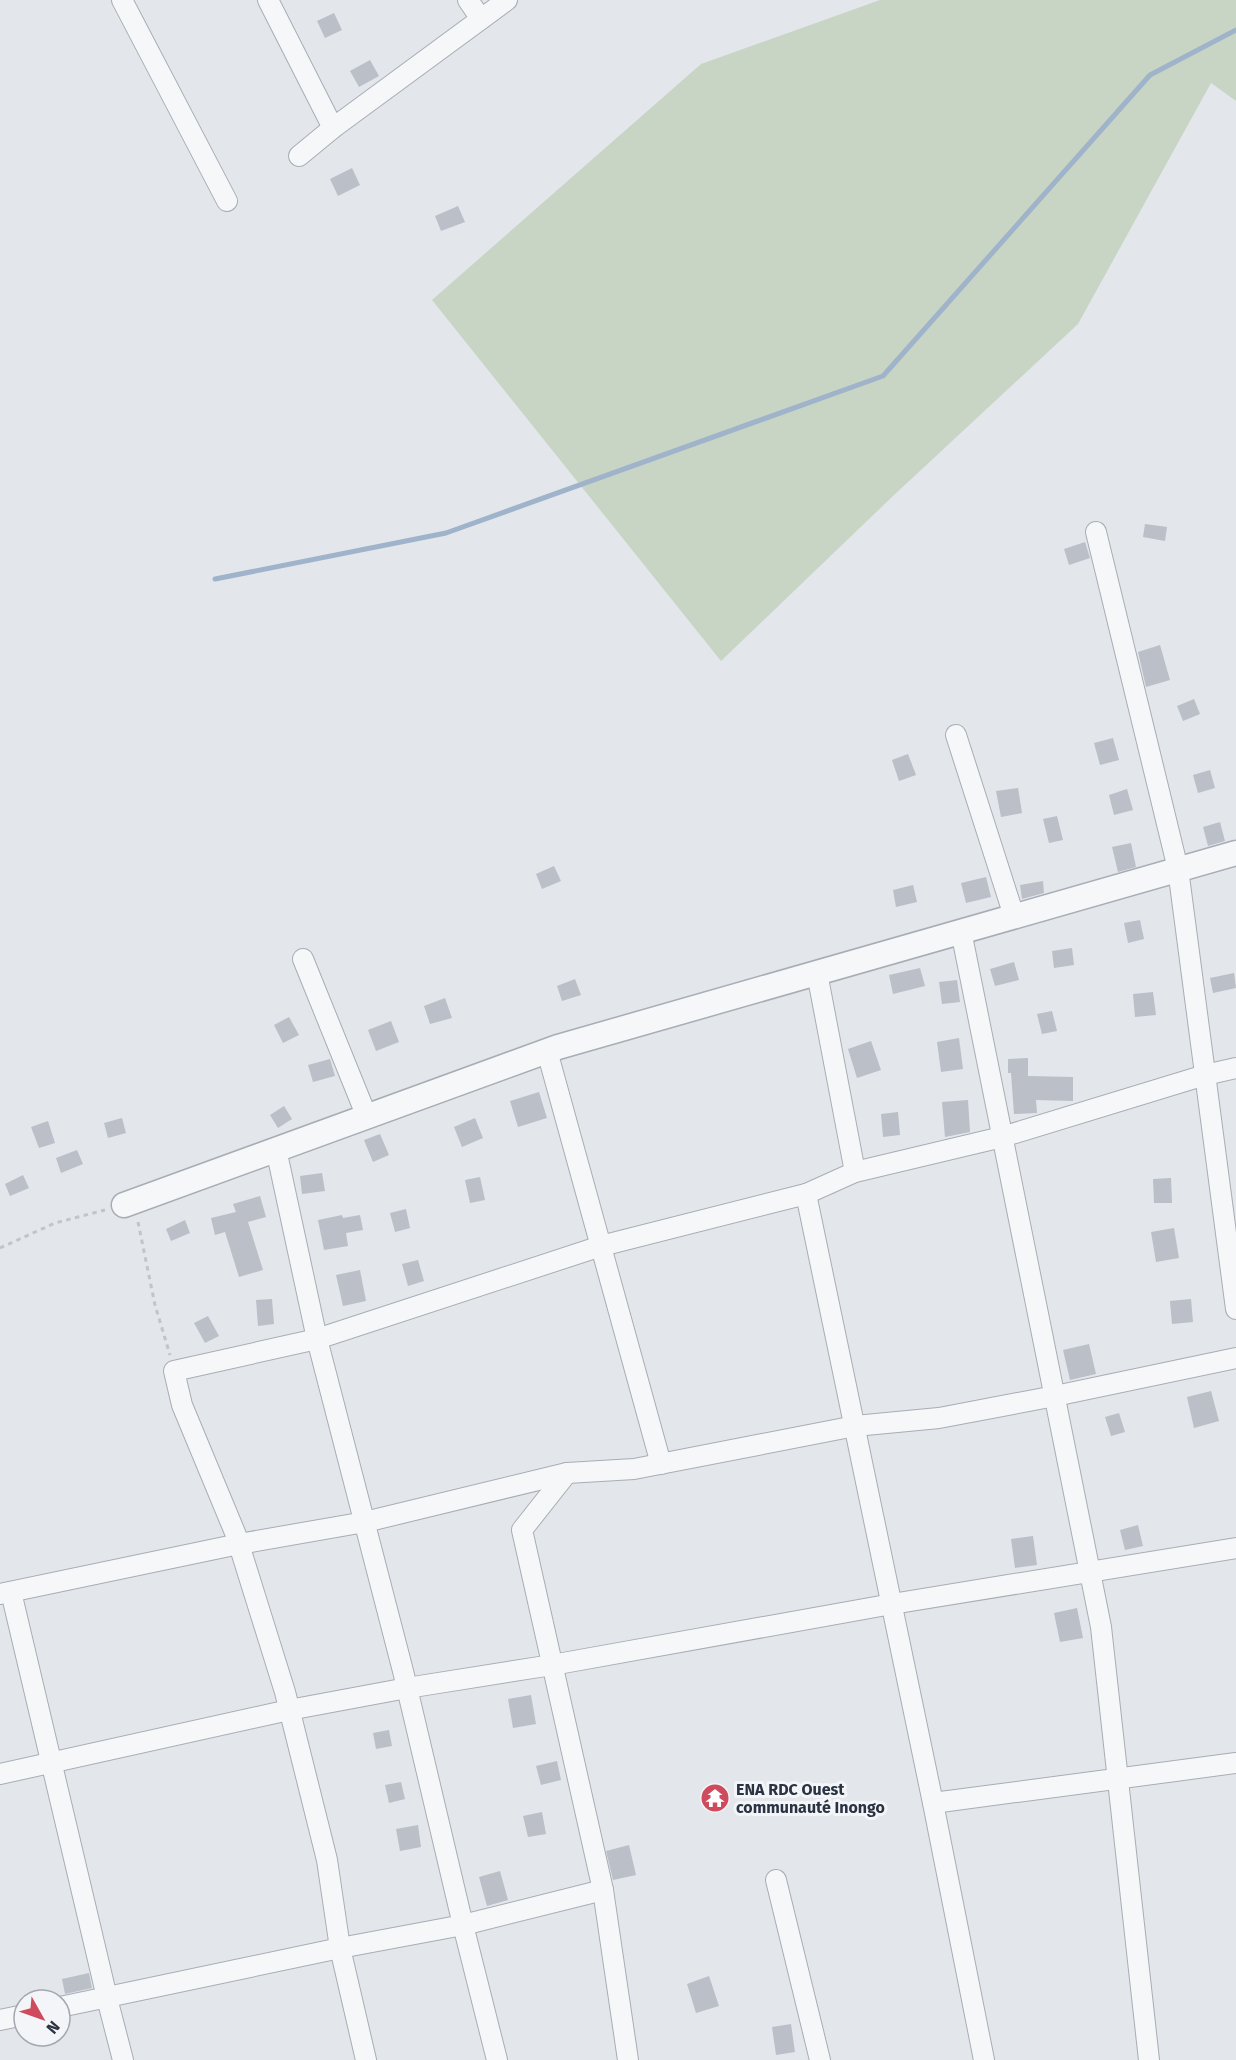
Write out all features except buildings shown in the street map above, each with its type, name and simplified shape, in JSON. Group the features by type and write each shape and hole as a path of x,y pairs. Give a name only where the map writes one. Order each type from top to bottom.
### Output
{"street":[{"path":"122,0 227,201"},
{"path":"268,0 333,128"},
{"path":"468,0 481,19"},
{"path":"299,156 333,128 507,0"},
{"path":"1096,532 1178,869 1236,1309"},
{"path":"956,735 1014,916"},
{"path":"129,1203 547,1051 1236,852"},
{"path":"961,931 1101,1627 1149,2060"},
{"path":"303,959 367,1117"},
{"path":"817,973 855,1172"},
{"path":"547,1051 661,1464"},
{"path":"366,2060 340,1948 327,1860 289,1710 239,1544 182,1405 174,1371 317,1339 601,1246 806,1194 855,1172 1002,1137 1205,1075 1236,1068"},
{"path":"276,1149 317,1339 407,1688 497,2060"},
{"path":"806,1194 984,2060"},
{"path":"123,2060 51,1762 5,1593 239,1544 365,1522 567,1473 634,1469 855,1426 939,1418 1236,1358"},
{"path":"567,1473 522,1530 603,1890 628,2060"},
{"path":"0,1774 289,1710 407,1688 552,1665 892,1604 1236,1548"},
{"path":"933,1803 1236,1763"},
{"path":"776,1880 820,2060"},
{"path":"72,2004 340,1948 463,1925 603,1890"}],"path":[{"path":"0,1248 54,1223 129,1203 174,1371"}],"green space":[{"path":"880,0 1236,0 1236,101 1211,83 1078,324 893,496 721,661 432,300 701,64"}],"waterway":[{"path":"215,579 446,533 883,376 1150,75 1236,30"}],"place":[{"name":"ENA RDC Ouest communauté Inongo","path":"715,1798"}]}
